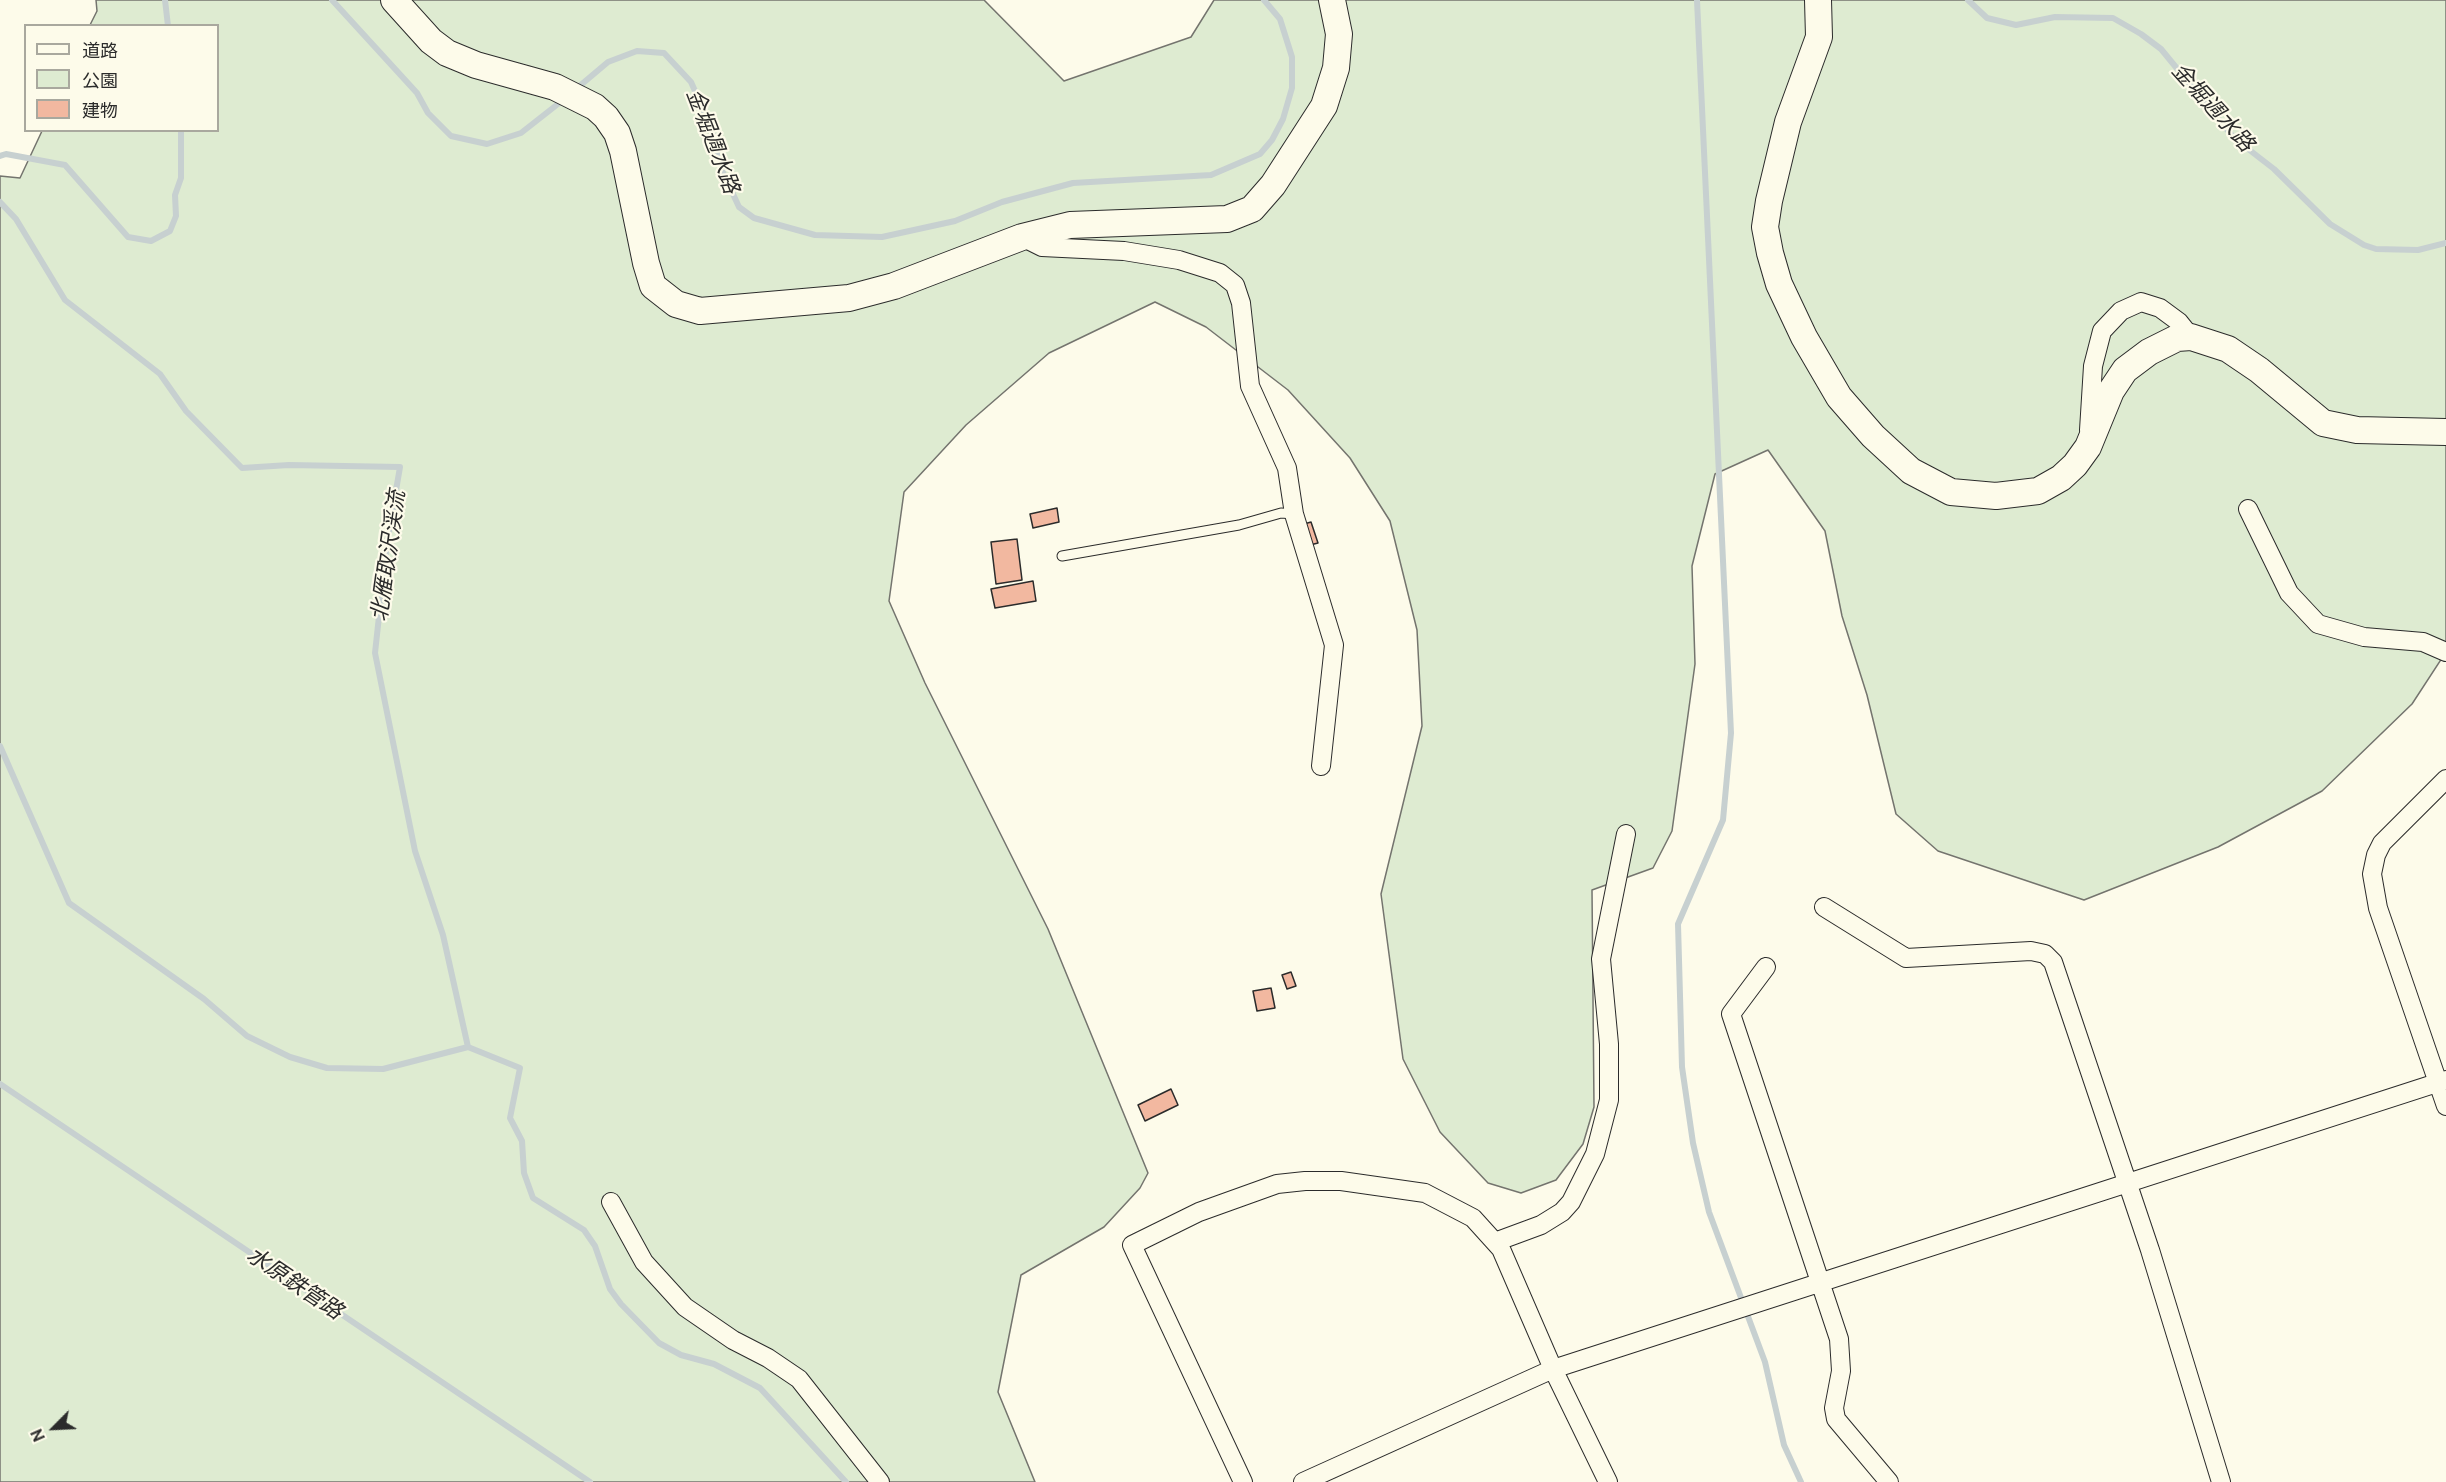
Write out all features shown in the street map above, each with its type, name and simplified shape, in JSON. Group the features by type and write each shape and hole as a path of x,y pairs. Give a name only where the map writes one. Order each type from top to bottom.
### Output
{"street":[{"path":"394,0 431,41 447,53 476,65 555,87 595,107 606,117 617,132 623,151 646,263 653,285 676,304 700,311 849,298 894,286 1022,237 1070,225 1123,225 1176,219 1227,219 1252,209 1280,177 1323,106 1336,68 1339,34 1332,0"},
{"path":"1818,0 1819,37 1788,122 1775,168 1765,227 1779,284 1804,337 1839,397 1873,436 1911,471 1951,492 1996,496 2038,491 2061,478 2075,465 2088,447 2111,391 2125,370 2149,352 2176,338 2191,337 2228,349 2259,370 2323,423 2357,430 2446,432"},
{"path":"1022,237 1042,247 1124,251 1179,260 1220,273 1235,285 1241,303 1250,386 1287,468 1294,514 1334,645 1321,766"},
{"path":"2088,447 2093,366 2102,331 2121,311 2141,302 2160,308 2180,322 2191,337"},
{"path":"2248,509 2289,593 2318,624 2364,637 2423,642 2446,652"},
{"path":"2446,779 2382,843 2376,855 2372,874 2378,908 2442,1081 2446,1106"},
{"path":"1494,1242 1541,1225 1562,1212 1571,1202 1595,1154 1609,1100 1609,1044 1601,958 1626,834"},
{"path":"1824,907 1906,958 2031,951 2045,954 2053,962 2154,1261 2220,1482"},
{"path":"1766,967 1731,1014 1839,1339 1841,1371 1834,1408 1836,1419 1889,1482"},
{"path":"1303,1482 1553,1369 2442,1081"},
{"path":"1243,1482 1132,1245 1199,1212 1276,1184 1305,1181 1341,1181 1425,1192 1473,1218 1501,1249 1553,1369 1608,1482"},
{"path":"611,1202 644,1262 685,1307 733,1340 768,1358 799,1379 880,1482"}],"lane":[{"path":"1062,556 1239,525 1281,513 1294,514"}],"green space":[{"path":"96,0 984,0 1064,81 1191,37 1214,0 2446,0 2446,652 2412,704 2322,791 2218,847 2084,900 1938,851 1896,814 1867,695 1842,616 1825,531 1768,450 1715,474 1692,566 1695,664 1672,831 1653,868 1592,890 1594,1107 1583,1144 1556,1180 1521,1193 1488,1183 1440,1132 1403,1059 1381,894 1422,726 1417,630 1390,521 1350,458 1288,390 1206,327 1155,302 1049,353 966,425 904,492 889,601 925,683 1048,929 1148,1173 1140,1188 1104,1227 1021,1275 998,1392 1035,1482 0,1482 0,176 20,178 42,132 219,132 219,24 90,24 97,11"}],"building":[{"path":"1057,508 1059,522 1033,528 1030,514"},
{"path":"1311,522 1318,543 1310,545 1304,524"},
{"path":"1017,539 1022,580 996,584 991,542"},
{"path":"1033,581 1036,601 995,608 991,589"},
{"path":"1291,972 1296,986 1287,989 1282,975"},
{"path":"1271,988 1275,1008 1257,1011 1253,991"},
{"path":"1171,1089 1178,1105 1145,1121 1138,1105"}],"waterway":[{"name":"金堀週水路","path":"165,0 168,24"},
{"name":"金堀週水路","path":"332,0 417,93 428,113 451,136 487,144 521,133 563,100"},
{"name":"金堀週水路","path":"576,89 608,62 637,51 664,53 691,82 711,127 720,166 739,207 754,218 815,235 882,237 955,221 1002,202 1073,183 1211,175 1260,154 1272,140 1283,119 1292,88 1292,57 1280,19 1264,0"},
{"path":"1697,0 1731,733 1723,820 1678,924 1682,1067 1693,1143 1709,1212 1765,1362 1784,1445 1801,1482"},
{"name":"金堀週水路","path":"1968,0 1987,18 2016,25 2055,17 2113,18 2161,49 2234,138 2274,169 2330,224 2364,245 2376,249 2418,250 2446,243"},
{"name":"金堀週水路","path":"0,156 6,154 65,165 128,237 151,241 170,231 176,216 175,195 181,178 181,132"},
{"name":"北雁取沢渓流","path":"0,202 16,219 65,300 160,374 186,411 242,468 289,465 400,467 387,543 375,653 415,851 443,935 468,1047"},
{"name":"北雁取沢渓流","path":"0,746 69,903 204,999 247,1036 290,1057 327,1068 383,1069 468,1047 520,1068 510,1118 522,1141 524,1173 533,1198 584,1230 595,1246 610,1289 621,1304 659,1343 681,1355 714,1364 760,1388 846,1482"},
{"name":"水原鉄管路","path":"0,1084 590,1482"}]}
